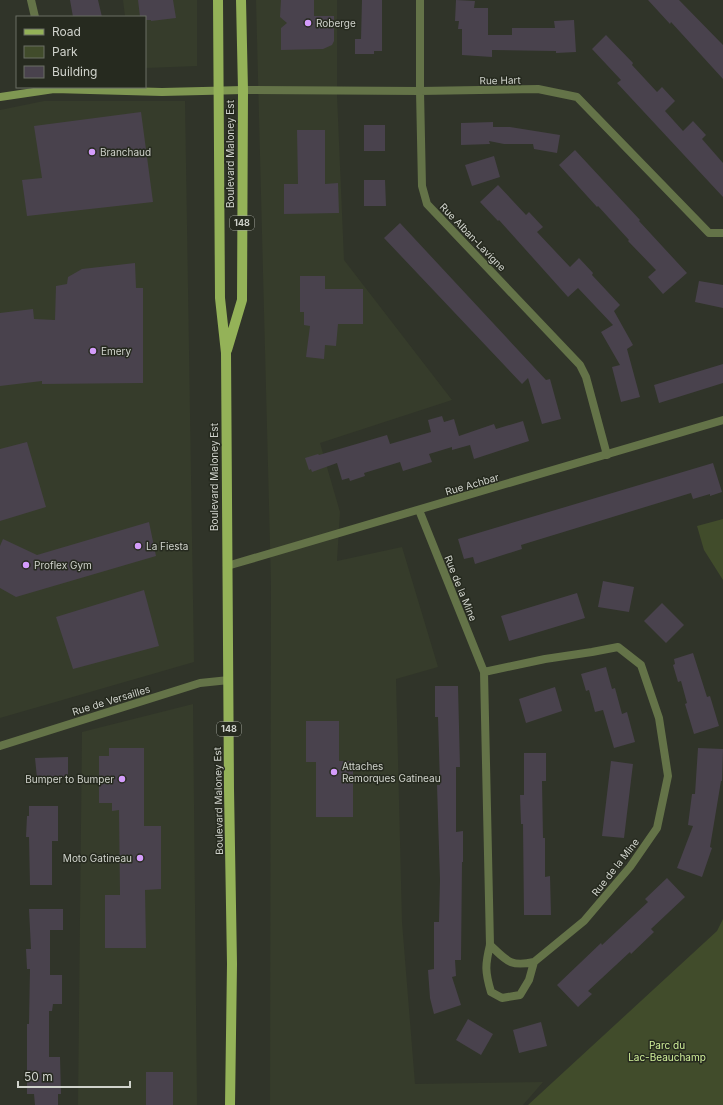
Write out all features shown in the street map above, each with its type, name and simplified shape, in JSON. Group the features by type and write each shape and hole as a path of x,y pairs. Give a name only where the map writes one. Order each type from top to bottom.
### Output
{"main road":[{"name":"Boulevard Maloney Est","path":"218,0 220,298 226,353 229,789 232,964 230,1105"},
{"name":"Boulevard Maloney Est","path":"226,353 242,300 243,90 241,0"}],"street":[{"path":"31,0 35,16"},
{"name":"Rue Alban-Lavigne","path":"420,0 422,186 427,204 580,365 586,377 607,455"},
{"name":"Rue Hart","path":"0,97 54,88 162,92 219,90 420,91 538,89 577,97 709,233 723,233"},
{"name":"Rue Achbar","path":"227,566 723,420"},
{"name":"Rue de la Mine","path":"419,510 484,672 490,945 485,964 491,992 502,998 520,995 529,980 534,962 584,921 630,867 657,828 668,776 659,718 641,665 618,647 545,659 484,672"},
{"name":"Rue de Versailles","path":"0,746 200,683 229,680"},
{"path":"490,945 506,960 521,965 534,962"}],"shaded area":[{"path":"123,0 197,0 197,66 146,68 146,16 125,16"},
{"path":"256,0 337,0 337,95 344,260 452,400 320,443 340,512 337,561 402,547 438,667 396,679 402,922 415,1084 543,1082 523,1105 270,1105 271,583"},
{"path":"44,101 185,101 194,662 0,718 0,110"},
{"path":"193,704 197,1105 78,1105 82,732"}],"green space":[{"path":"723,519 723,580 704,550 697,526"},
{"name":"Parc du Lac-Beauchamp","path":"723,919 723,1105 528,1105 717,931"}],"building":[{"path":"70,0 98,0 102,16 73,16"},
{"path":"138,0 173,0 176,18 151,21 146,20 146,16 140,16"},
{"name":"Roberge","path":"281,0 314,0 314,16 334,16 334,41 332,45 323,49 281,50 281,28 287,23 280,17"},
{"path":"362,0 382,0 382,51 374,51 374,54 355,54 355,39 361,39"},
{"path":"456,0 475,1 474,8 488,8 488,35 512,35 512,28 555,28 554,21 574,20 576,52 556,53 556,51 492,50 492,57 462,55 462,29 458,29 459,21 455,21"},
{"path":"648,0 679,0 723,45 723,79 671,22 670,24"},
{"path":"606,35 633,63 632,65 657,92 662,87 675,101 665,111 683,131 693,121 706,135 702,139 723,163 723,197 617,83 621,80 592,49"},
{"name":"Branchaud","path":"141,112 153,202 27,216 22,180 42,178 34,126"},
{"path":"493,122 493,127 510,127 560,135 557,153 534,149 533,144 504,144 489,141 490,144 461,145 461,123"},
{"path":"364,125 385,125 385,151 364,151"},
{"path":"297,130 325,130 325,184 338,183 339,213 284,214 284,184 298,184"},
{"path":"575,150 687,273 663,294 648,277 656,270 559,165"},
{"path":"494,156 500,177 472,186 465,165"},
{"path":"364,180 385,180 386,206 364,206"},
{"path":"498,185 526,215 529,212 543,227 537,232 570,267 579,258 593,273 592,275 620,305 614,311 633,345 627,349 640,397 621,402 612,367 620,365 601,332 613,325 578,288 568,297 499,220 498,221 480,202"},
{"path":"400,223 546,380 550,379 561,419 542,424 528,378 522,384 384,238"},
{"name":"Emery","path":"135,263 136,288 143,288 143,383 42,384 42,381 0,386 0,313 33,309 34,319 55,320 56,286 67,284 68,277 82,269"},
{"path":"300,276 325,276 325,289 363,289 363,324 338,324 336,346 325,345 324,359 306,357 310,326 304,325 304,312 300,312"},
{"path":"699,281 723,285 723,308 695,302"},
{"path":"723,364 723,383 659,403 654,385"},
{"path":"442,416 444,422 454,419 459,436 494,424 496,429 523,421 529,441 474,459 470,445 452,450 452,447 429,454 432,462 403,471 400,462 364,473 365,476 350,481 349,478 342,480 337,463 312,472 311,469 309,470 305,458 387,435 390,444 431,432 428,420"},
{"path":"27,442 46,507 0,521 0,449"},
{"path":"713,463 722,492 693,499 691,493 521,545 522,549 475,564 473,557 464,559 458,539"},
{"path":"149,522 156,556 16,597 0,588 0,546 3,539 37,555"},
{"path":"603,581 634,587 629,612 598,607"},
{"path":"144,590 159,646 73,669 56,617"},
{"path":"577,593 585,618 509,641 501,616"},
{"path":"662,603 684,625 666,643 644,621"},
{"path":"693,653 707,697 710,696 719,726 694,734 685,704 687,703 681,681 678,682 673,665 675,664 674,659"},
{"path":"606,667 612,689 615,688 622,714 627,712 635,742 614,748 603,710 595,712 589,690 586,691 581,674"},
{"path":"435,686 458,686 460,767 456,767 456,832 463,831 463,862 461,960 455,960 456,976 452,977 461,1005 434,1014 430,998 428,970 434,969 434,922 439,922 440,880 437,785 440,785 438,717 435,717"},
{"path":"555,687 562,711 526,723 519,699"},
{"name":"Attaches Remorques Gatineau","path":"306,721 339,721 339,761 353,761 353,817 316,817 316,762 306,762"},
{"path":"109,748 144,748 144,826 161,826 161,889 145,890 146,948 105,948 105,895 120,895 119,810 112,811 112,803 99,803 99,756 109,756"},
{"path":"698,748 723,749 722,781 710,847 712,848 702,877 677,868 693,826 688,825 692,794 695,794"},
{"path":"524,753 546,753 546,781 542,781 543,838 545,838 545,877 550,876 551,915 524,915 523,824 521,824 520,795 524,795"},
{"path":"68,757 68,777 37,778 35,758"},
{"path":"611,761 633,764 624,838 602,836"},
{"path":"29,806 58,806 58,841 52,841 52,885 30,885 29,837 26,837"},
{"path":"667,878 685,897 651,929 654,932 588,991 592,994 578,1007 557,985 601,943 602,945 648,902 645,899"},
{"path":"29,909 63,909 63,930 50,930 50,975 62,975 62,1004 53,1004 52,1011 49,1011 49,1057 60,1057 61,1094 58,1094 58,1105 35,1105 34,1094 27,1094 27,1024 29,1024 30,969 27,969 26,949 31,949"},
{"path":"468,1019 493,1034 481,1055 456,1040"},
{"path":"541,1022 547,1046 519,1053 513,1030"},
{"path":"146,1072 173,1072 173,1105 146,1105"}],"place":[{"name":"Roberge","path":"308,23"},
{"name":"Branchaud","path":"92,152"},
{"name":"Emery","path":"93,351"},
{"name":"La Fiesta","path":"138,546"},
{"name":"Proflex Gym","path":"26,565"},
{"name":"Attaches Remorques Gatineau","path":"334,772"},
{"name":"Bumper to Bumper","path":"122,779"},
{"name":"Moto Gatineau","path":"140,858"}]}
